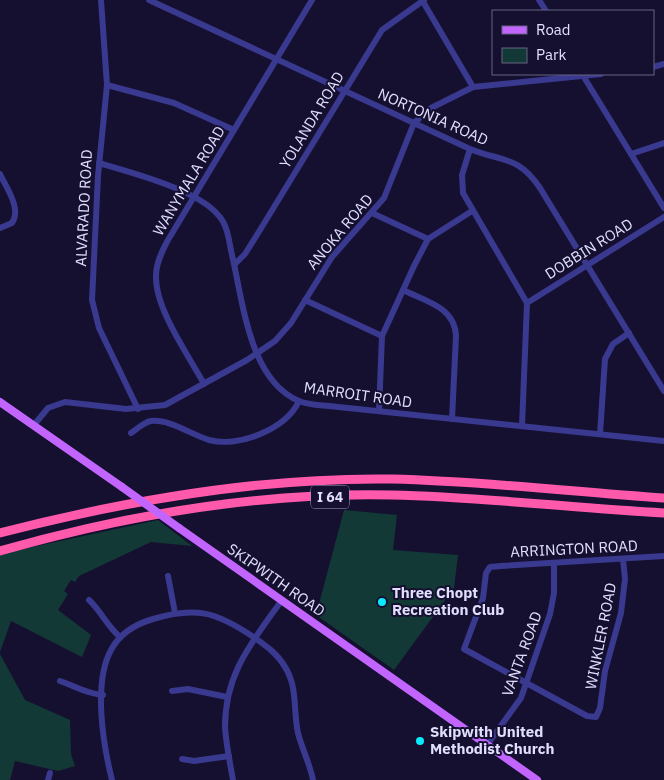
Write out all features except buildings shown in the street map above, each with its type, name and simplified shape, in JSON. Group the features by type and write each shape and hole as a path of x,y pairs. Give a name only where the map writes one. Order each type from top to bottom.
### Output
{"highway":[{"name":"I 64","path":"0,534 124,504 221,489 295,482 390,479 468,481 664,498"},
{"name":"I 64","path":"0,551 55,535 174,512 296,498 390,495 468,497 664,513"}],"main road":[{"name":"SKIPWITH ROAD","path":"0,402 537,780"}],"street":[{"name":"ALVARADO ROAD","path":"101,0 107,85 99,163 92,269 93,309 108,348 138,409"},
{"name":"NORTONIA ROAD","path":"149,0 470,149 513,162 528,172 664,391"},
{"name":"WANYMALA ROAD","path":"204,384 164,309 157,291 156,277 162,251 312,0"},
{"path":"423,0 473,86"},
{"name":"YOLANDA ROAD","path":"235,264 246,254 382,30 423,0"},
{"name":"ANOKA ROAD","path":"34,425 48,408 59,403 70,402 138,409 165,404 257,353 287,328 332,257 384,198 392,183 414,123 431,108 473,86 573,75"},
{"path":"583,75 664,208"},
{"path":"107,85 174,103 234,130"},
{"path":"631,154 664,143"},
{"path":"470,149 461,182 463,193 527,303 522,426"},
{"name":"MARROIT ROAD","path":"99,163 156,180 209,206 220,217 235,264 253,346 275,383 299,401 664,441"},
{"path":"0,174 15,210 14,220 0,228"},
{"path":"379,411 382,336 402,290 428,239 472,211"},
{"path":"372,213 428,239"},
{"name":"DOBBIN ROAD","path":"527,303 664,217"},
{"path":"402,290 444,310 455,323 452,419"},
{"path":"304,300 382,336"},
{"path":"600,434 605,359 613,344 629,333"},
{"path":"131,433 147,422 158,421 208,440 229,442 275,426 292,412 299,401"},
{"name":"ARRINGTON ROAD","path":"526,684 464,649 483,598 487,571 493,566 664,556"},
{"name":"WINKLER ROAD","path":"526,684 587,716 596,717 600,708 606,666 621,613 625,579 624,559"},
{"name":"VANTA ROAD","path":"488,745 521,698 552,609 554,562"},
{"path":"168,576 175,612"},
{"path":"89,600 99,610 112,630 120,637"},
{"path":"233,780 226,726 227,697 236,670 255,638 282,600"},
{"path":"112,780 103,728 103,695 107,660 120,637 137,625 175,612 198,612 216,615 230,622 255,638 281,659 294,689 298,731 312,780"},
{"path":"60,681 86,693 103,695"},
{"path":"172,691 188,690 227,697"},
{"path":"182,759 194,762 229,756"}],"green space":[{"name":"Three Chopt Recreation Club","path":"344,510 397,515 393,550 458,555 454,588 394,670 316,615"},
{"path":"158,520 192,546 151,542 79,576 75,582 71,580 64,591 68,594 58,610 91,635 82,657 11,621 0,652 0,554"},
{"path":"0,654 25,700 70,720 71,754 75,766 58,771 15,761 10,780 0,780"}],"place":[{"name":"Three Chopt Recreation Club","path":"382,602"},
{"name":"Skipwith United Methodist Church","path":"420,741"}]}
